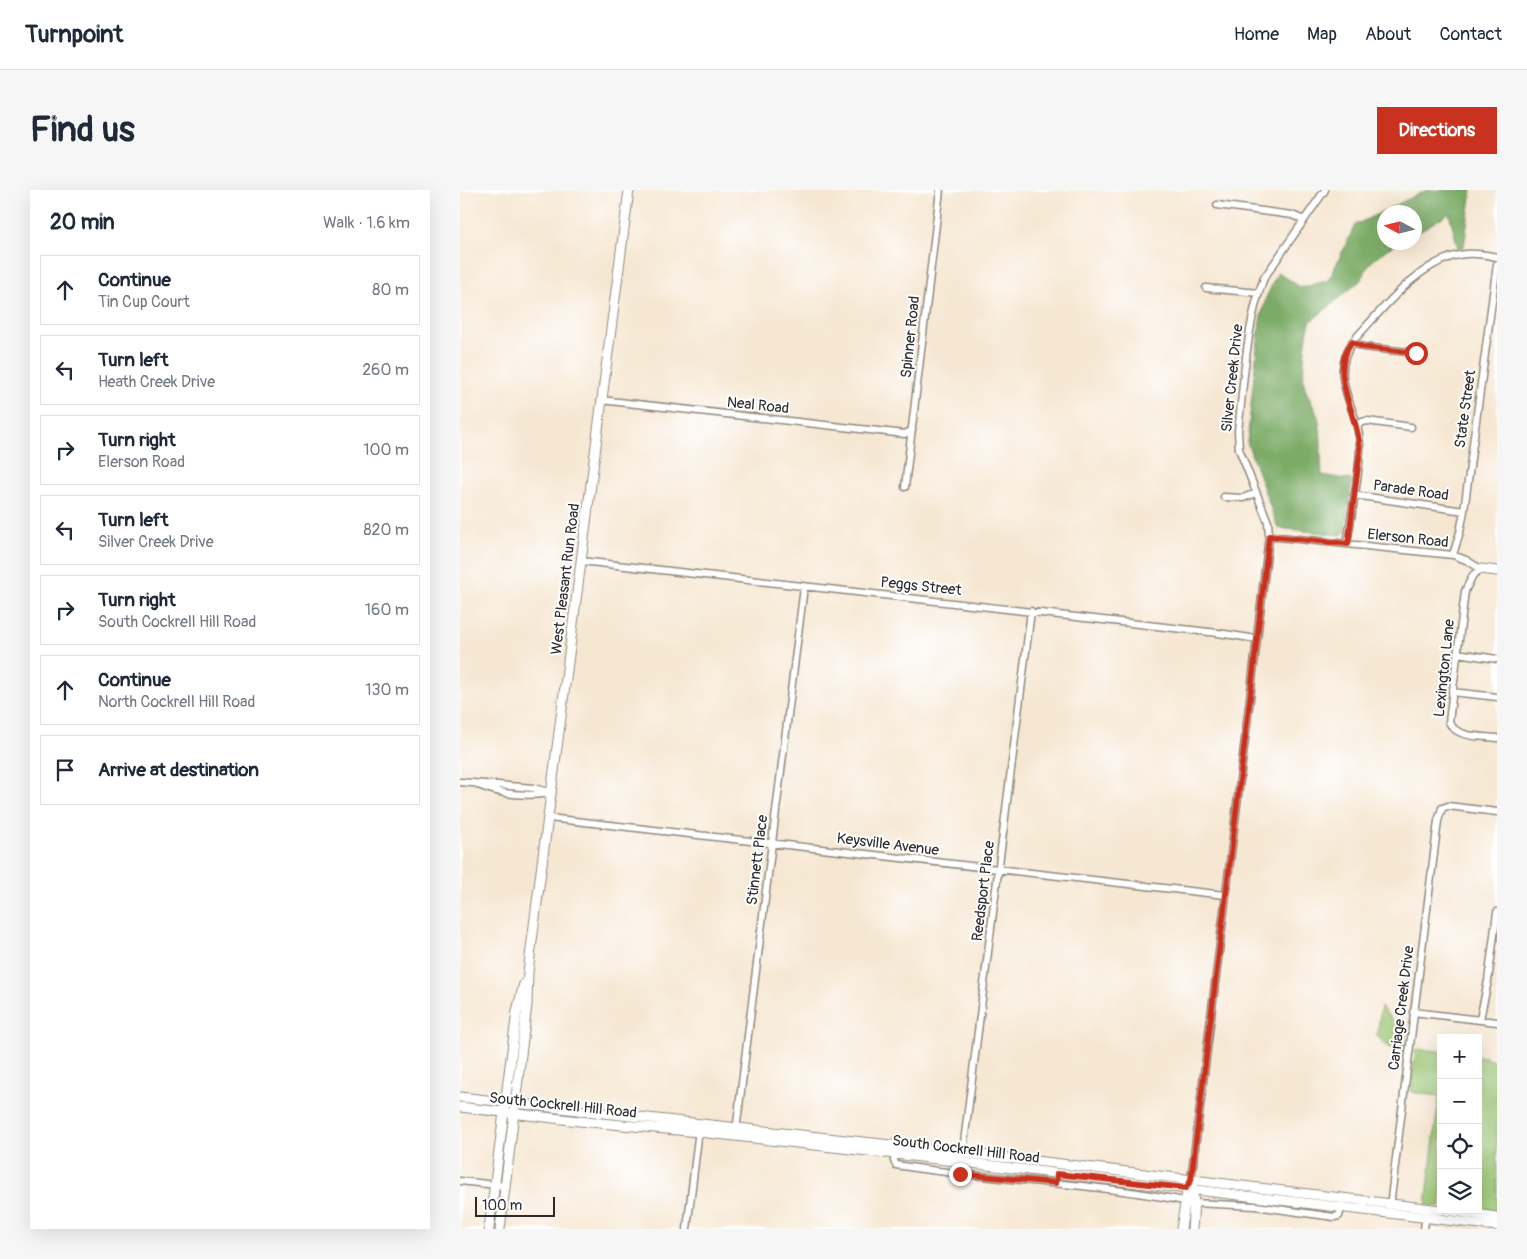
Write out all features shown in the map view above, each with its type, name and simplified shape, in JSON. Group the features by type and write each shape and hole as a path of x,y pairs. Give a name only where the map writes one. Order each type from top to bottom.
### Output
{"main road":[{"name":"West Pleasant Run Road","path":"500,1229 527,1005 528,972 629,190"},
{"path":"1481,569 1497,571"},
{"name":"West Pleasant Run Road","path":"489,1229 517,1011 528,972"},
{"name":"South Cockrell Hill Road","path":"460,1097 700,1128 735,1136 895,1154 962,1157 1057,1174 1190,1186 1426,1212 1497,1226"},
{"name":"South Cockrell Hill Road","path":"460,1107 514,1114 700,1128 736,1126 1190,1186"},
{"name":"Silver Creek Drive","path":"1182,1229 1184,1202 1190,1186"},
{"name":"Silver Creek Drive","path":"1190,1186 1194,1203 1192,1229"},
{"name":"South Cockrell Hill Road","path":"1426,1212 1437,1211"},
{"path":"1480,1214 1497,1216"}],"street":[{"name":"Spinner Road","path":"905,487 940,190"},
{"name":"Silver Creek Drive","path":"1190,1186 1269,536 1268,522 1240,449 1238,431 1252,319 1264,278 1325,190"},
{"path":"1217,205 1292,215 1304,220"},
{"path":"1348,544 1360,451 1357,426 1341,374 1343,360 1352,342 1406,284 1439,262 1466,254 1497,257"},
{"name":"State Street","path":"1453,555 1464,511 1497,264"},
{"path":"1206,288 1259,293"},
{"path":"1352,342 1363,347 1416,353"},
{"name":"Neal Road","path":"601,400 849,429 905,434 912,430"},
{"path":"1357,426 1367,421 1411,427"},
{"path":"1224,498 1243,498 1256,493"},
{"name":"Parade Road","path":"1354,495 1464,511"},
{"name":"Elerson Road","path":"1269,536 1453,555 1481,569"},
{"name":"Peggs Street","path":"581,561 804,587 892,594 1218,632 1257,639"},
{"name":"Lexington Lane","path":"1481,569 1473,575 1465,591 1449,722 1452,728 1460,733 1497,738"},
{"name":"Stinnett Place","path":"735,1136 804,587"},
{"name":"Reedsport Place","path":"960,1174 1031,611"},
{"path":"1456,653 1497,658"},
{"path":"1452,692 1497,697"},
{"path":"460,782 477,784 491,790 532,796 552,793"},
{"name":"Carriage Creek Drive","path":"1389,1208 1438,820 1442,808 1448,806 1497,812"},
{"name":"Keysville Avenue","path":"549,818 1225,895"},
{"path":"1480,1019 1488,981 1497,912"},
{"path":"1413,1012 1497,1022"},
{"path":"687,1229 700,1128"},
{"path":"895,1154 894,1161 896,1165 960,1174 1056,1183 1161,1197 1184,1202"},
{"path":"1056,1183 1057,1174"},
{"path":"460,1181 505,1186"},
{"path":"1194,1203 1256,1206 1334,1217 1339,1216 1342,1202"},
{"path":"1424,1229 1426,1212"}],"green space":[{"path":"1427,190 1472,190 1464,247 1458,248 1449,213 1422,230 1422,205 1396,205"},
{"path":"1377,214 1377,250 1386,250 1370,263 1360,281 1310,322 1304,355 1305,388 1316,412 1321,434 1322,475 1352,480 1345,532 1341,535 1278,528 1247,442 1260,321 1266,298 1278,272 1301,288 1329,280 1355,225"},
{"path":"1381,1007 1400,1029 1406,1032 1403,1056 1387,1046 1377,1036"},
{"path":"1416,1049 1437,1051 1437,1096 1411,1092"},
{"path":"1482,1056 1497,1061 1497,1213 1482,1211"},
{"path":"1437,1113 1437,1206 1426,1205"}],"route":[{"path":"960,1174 1056,1183 1057,1174 1186,1188 1191,1180 1269,536 1348,544 1360,451 1357,426 1341,374 1343,360 1352,342 1363,347 1416,353"}]}
